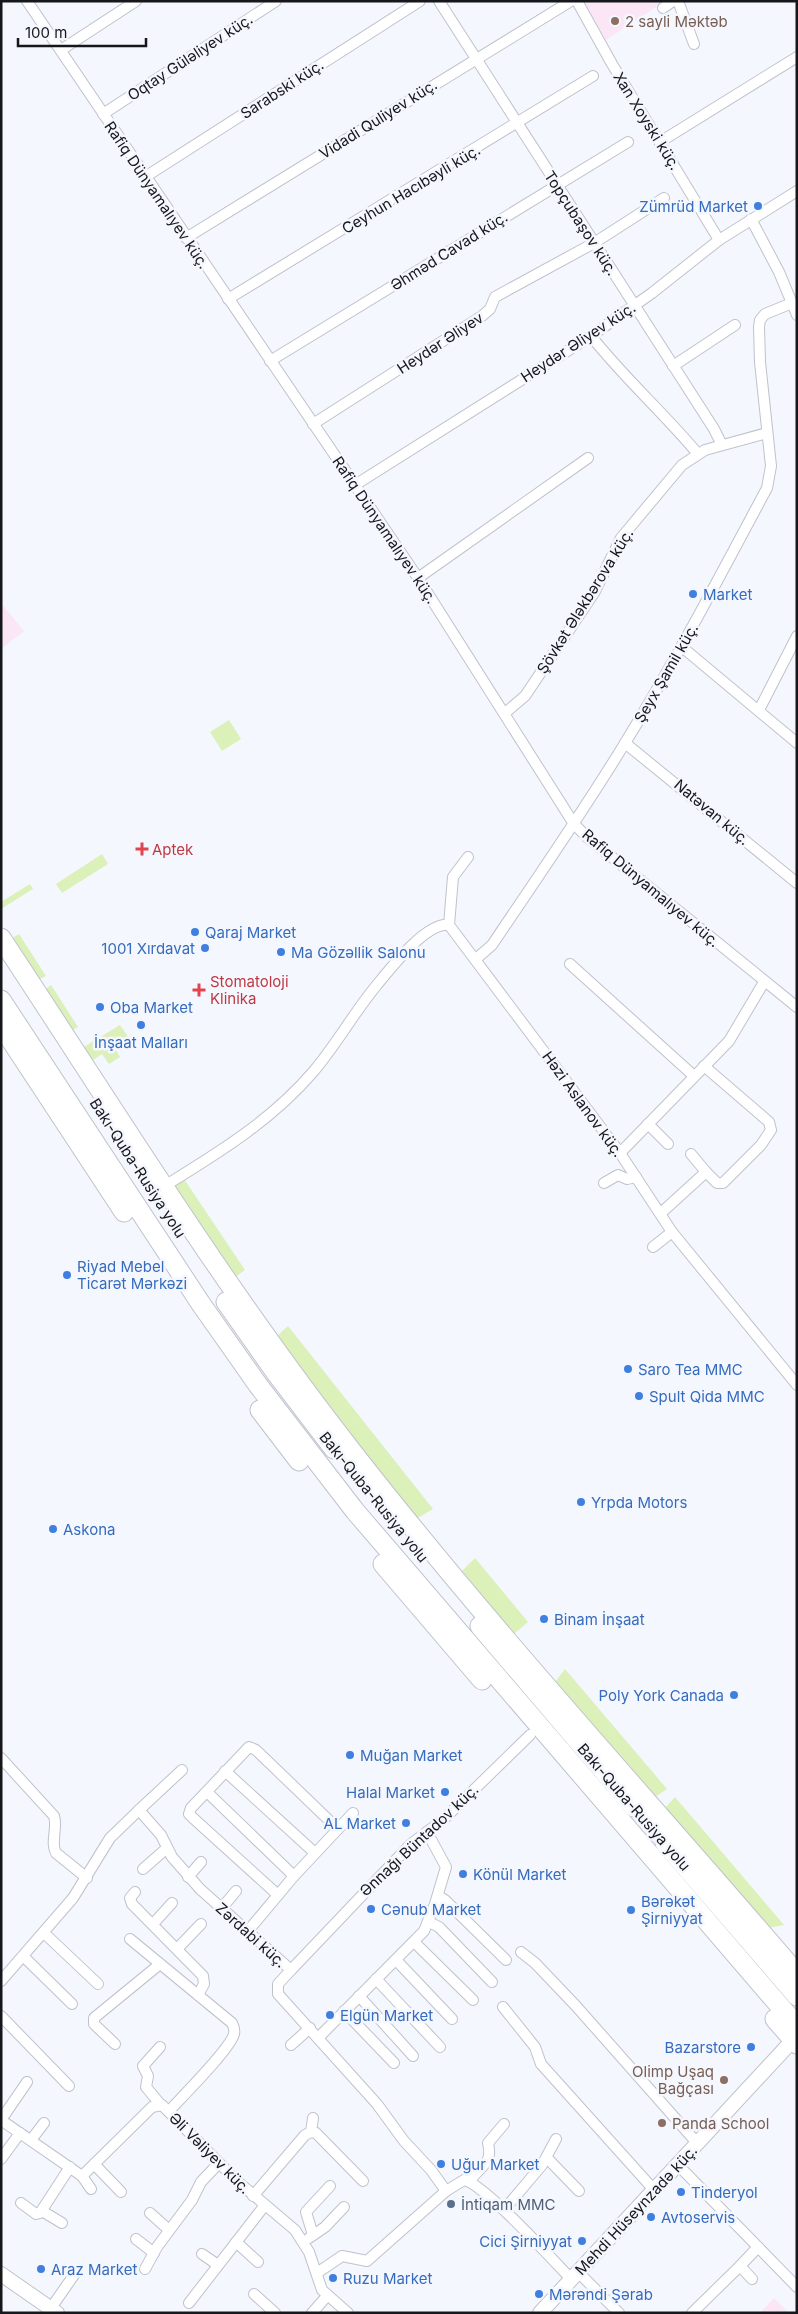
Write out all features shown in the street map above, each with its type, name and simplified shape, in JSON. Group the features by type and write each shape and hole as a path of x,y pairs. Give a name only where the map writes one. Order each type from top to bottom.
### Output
{"highway":[{"path":"1,938 231,1288 352,1451 398,1509 795,1968"},
{"name":"Bakı-Quba-Rusiya yolu","path":"1,960 134,1164 276,1374 368,1492 525,1680 797,1996"},
{"name":"Bakı-Quba-Rusiya yolu","path":"1,1000 201,1304 303,1445 355,1511 796,2037"},
{"path":"1,1025 189,1309 282,1440 412,1599 796,2037"}],"street":[{"name":"Rafiq Dünyamalıyev küç.","path":"27,1 418,578 574,824 587,837 797,1007"},
{"path":"61,50 136,1"},
{"name":"Oqtay Güləliyev küç.","path":"103,114 276,1"},
{"name":"Sarabski küç.","path":"145,177 420,1"},
{"name":"Topçubaşov küç.","path":"440,1 475,60 635,305 714,429 722,445"},
{"name":"Vidadi Quliyev küç.","path":"186,238 571,1"},
{"name":"Xan Xoyski küç.","path":"577,1 612,64 719,240"},
{"path":"663,8 673,1"},
{"path":"678,1 694,44"},
{"path":"660,142 797,57"},
{"name":"Ceyhun Hacıbəyli küç.","path":"228,300 517,125 593,76"},
{"name":"Əhməd Cavad küç.","path":"270,361 628,142"},
{"name":"Heydər Əliyev küç.","path":"355,485 591,336 635,305 719,240 797,192"},
{"name":"Heydər Əliyev","path":"313,424 482,316 490,309 496,297 594,243 664,198"},
{"path":"751,219 797,315"},
{"name":"Şeyx Şamil küç.","path":"476,959 492,945 574,824 625,743 682,647 769,482 771,466 759,327 760,320 766,314 792,302"},
{"path":"673,366 735,325"},
{"path":"591,336 611,362 698,454"},
{"name":"Şövkət Ələkbərova küç.","path":"505,714 525,696 594,593 621,538 682,465 698,454 722,445 767,433"},
{"path":"418,578 588,458"},
{"path":"758,710 797,636"},
{"path":"682,647 797,743"},
{"name":"Natəvan küç.","path":"625,743 797,883"},
{"path":"163,1187 226,1148 269,1116 314,1071 356,1010 391,967 437,926 449,925 453,877 468,857"},
{"name":"Həzi Aslanov küç.","path":"449,925 620,1153 672,1232 797,1385"},
{"path":"570,964 694,1076"},
{"path":"620,1153 734,1033 764,982"},
{"path":"692,1154 717,1183 723,1183 760,1145 771,1130 769,1122 704,1066"},
{"path":"648,1124 668,1144"},
{"path":"660,1213 706,1172"},
{"path":"604,1183 618,1175 627,1178 636,1177"},
{"path":"653,1247 672,1232"},
{"name":"Ənnağı Büntadov küç.","path":"291,1970 392,1863 426,1832 444,1819 530,1735"},
{"path":"278,1895 189,1814 190,1808 246,1749 253,1748 338,1829"},
{"path":"2,1760 54,1816 56,1828 54,1849 56,1853 87,1878"},
{"path":"1,1981 24,1957 73,1898 110,1838 182,1770"},
{"path":"226,1771 315,1854"},
{"path":"206,1792 294,1876"},
{"name":"Zərdabi küç.","path":"138,1810 161,1836 172,1858 188,1877 221,1909 291,1970 278,1984 277,1991 377,2104 404,2141 431,2170 446,2191"},
{"path":"247,1932 294,1876 353,1813"},
{"path":"318,2037 414,1942 429,1922 446,1867 426,1832"},
{"path":"143,1869 166,1848"},
{"path":"188,1877 201,1862"},
{"path":"221,1909 236,1891"},
{"path":"135,1892 130,1901 204,1978 204,1984 198,1995"},
{"path":"438,1896 445,1900 506,1960"},
{"path":"153,1924 172,1904"},
{"path":"429,1922 439,1927 492,1982"},
{"path":"177,1949 201,1924"},
{"path":"44,1933 98,1984"},
{"path":"130,1939 232,2023 234,2033 222,2052 169,2111"},
{"path":"414,1942 474,2000"},
{"path":"521,1952 535,1963 576,2006 698,2144"},
{"path":"24,1957 72,2004"},
{"path":"396,1960 452,2019"},
{"path":"115,2044 94,2024 94,2018 160,1964"},
{"path":"376,1979 440,2047"},
{"path":"359,1996 413,2056"},
{"path":"503,2007 537,2051 542,2064 655,2191"},
{"path":"344,2011 394,2063"},
{"path":"1,2016 69,2086"},
{"path":"291,2045 310,2028"},
{"name":"Mehdi Hüseynzadə küç.","path":"540,2313 796,2037"},
{"path":"160,2046 142,2066 148,2076 146,2087 160,2104"},
{"path":"27,2082 1,2120 82,2176 92,2190"},
{"name":"Əli Vəliyev küç.","path":"82,2176 152,2107 160,2104 253,2196 295,2230 308,2238 320,2286 327,2296 348,2313"},
{"path":"311,2132 313,2118"},
{"path":"31,2140 44,2123"},
{"path":"470,2181 492,2153 488,2143 504,2124"},
{"path":"1,2159 20,2132"},
{"path":"253,2196 305,2135 311,2132 316,2133 364,2181"},
{"path":"504,2210 547,2158 556,2139"},
{"path":"547,2158 579,2191"},
{"path":"145,2269 169,2230 192,2200 201,2182 218,2163"},
{"path":"94,2164 121,2192"},
{"path":"678,2165 797,2287"},
{"path":"21,2203 36,2214 42,2210 70,2167"},
{"path":"317,2273 342,2256 367,2261 446,2191 459,2181 470,2181 619,2313"},
{"path":"330,2186 306,2212 308,2238 325,2227 344,2207"},
{"path":"188,2302 265,2206"},
{"path":"42,2210 62,2224"},
{"path":"150,2213 169,2230"},
{"path":"136,2239 154,2253"},
{"path":"236,2242 258,2262"},
{"path":"692,2313 758,2247"},
{"path":"202,2254 218,2266"},
{"path":"740,2266 752,2279"},
{"path":"1,2274 54,2311 76,2272"},
{"path":"254,2294 275,2313"},
{"path":"312,2313 327,2296"}],"shaded area":[{"name":"2 sayli Məktəb","path":"584,1 665,1 606,40"},
{"path":"1,603 24,631 1,649"},
{"path":"774,2298 789,2313 760,2313"}],"green space":[{"path":"229,720 241,739 222,751 210,732"},
{"path":"102,854 108,864 62,893 56,884"},
{"path":"30,884 33,889 1,909 1,902"},
{"path":"19,934 46,976 38,980 12,938"},
{"path":"51,985 78,1027 70,1031 44,990"},
{"path":"120,1025 131,1041 116,1050 120,1057 109,1064 102,1054 90,1062 82,1048"},
{"path":"184,1179 245,1270 234,1278 172,1188"},
{"path":"288,1326 433,1509 416,1519 275,1338"},
{"path":"475,1558 528,1622 514,1634 462,1571"},
{"path":"565,1669 667,1789 655,1797 555,1682"},
{"path":"675,1797 784,1925 768,1928 665,1808"}],"place":[{"name":"2 sayli Məktəb","path":"615,21"},
{"name":"Zümrüd Market","path":"758,206"},
{"name":"Market","path":"693,594"},
{"name":"Aptek","path":"142,849"},
{"name":"Qaraj Market","path":"195,932"},
{"name":"1001 Xırdavat","path":"205,948"},
{"name":"Ma Gözəllik Salonu","path":"281,952"},
{"name":"Stomatoloji Klinika","path":"199,990"},
{"name":"Oba Market","path":"100,1007"},
{"name":"İnşaat Malları","path":"141,1025"},
{"name":"Riyad Mebel Ticarət Mərkəzi","path":"67,1275"},
{"name":"Saro Tea MMC","path":"628,1369"},
{"name":"Spult Qida MMC","path":"639,1396"},
{"name":"Yrpda Motors","path":"581,1502"},
{"name":"Askona","path":"53,1529"},
{"name":"Binam İnşaat","path":"544,1619"},
{"name":"Poly York Canada","path":"734,1695"},
{"name":"Muğan Market","path":"350,1755"},
{"name":"Halal Market","path":"445,1792"},
{"name":"AL Market","path":"406,1823"},
{"name":"Könül Market","path":"463,1874"},
{"name":"Cənub Market","path":"371,1909"},
{"name":"Bərəkət Şirniyyat","path":"631,1910"},
{"name":"Elgün Market","path":"330,2015"},
{"name":"Bazarstore","path":"751,2047"},
{"name":"Olimp Uşaq Bağçası","path":"724,2080"},
{"name":"Panda School","path":"662,2123"},
{"name":"Uğur Market","path":"441,2164"},
{"name":"Tinderyol","path":"681,2192"},
{"name":"İntiqam MMC","path":"451,2204"},
{"name":"Avtoservis","path":"651,2217"},
{"name":"Cici Şirniyyat","path":"582,2241"},
{"name":"Araz Market","path":"41,2269"},
{"name":"Ruzu Market","path":"333,2278"},
{"name":"Mərəndi Şərab","path":"539,2294"}]}
